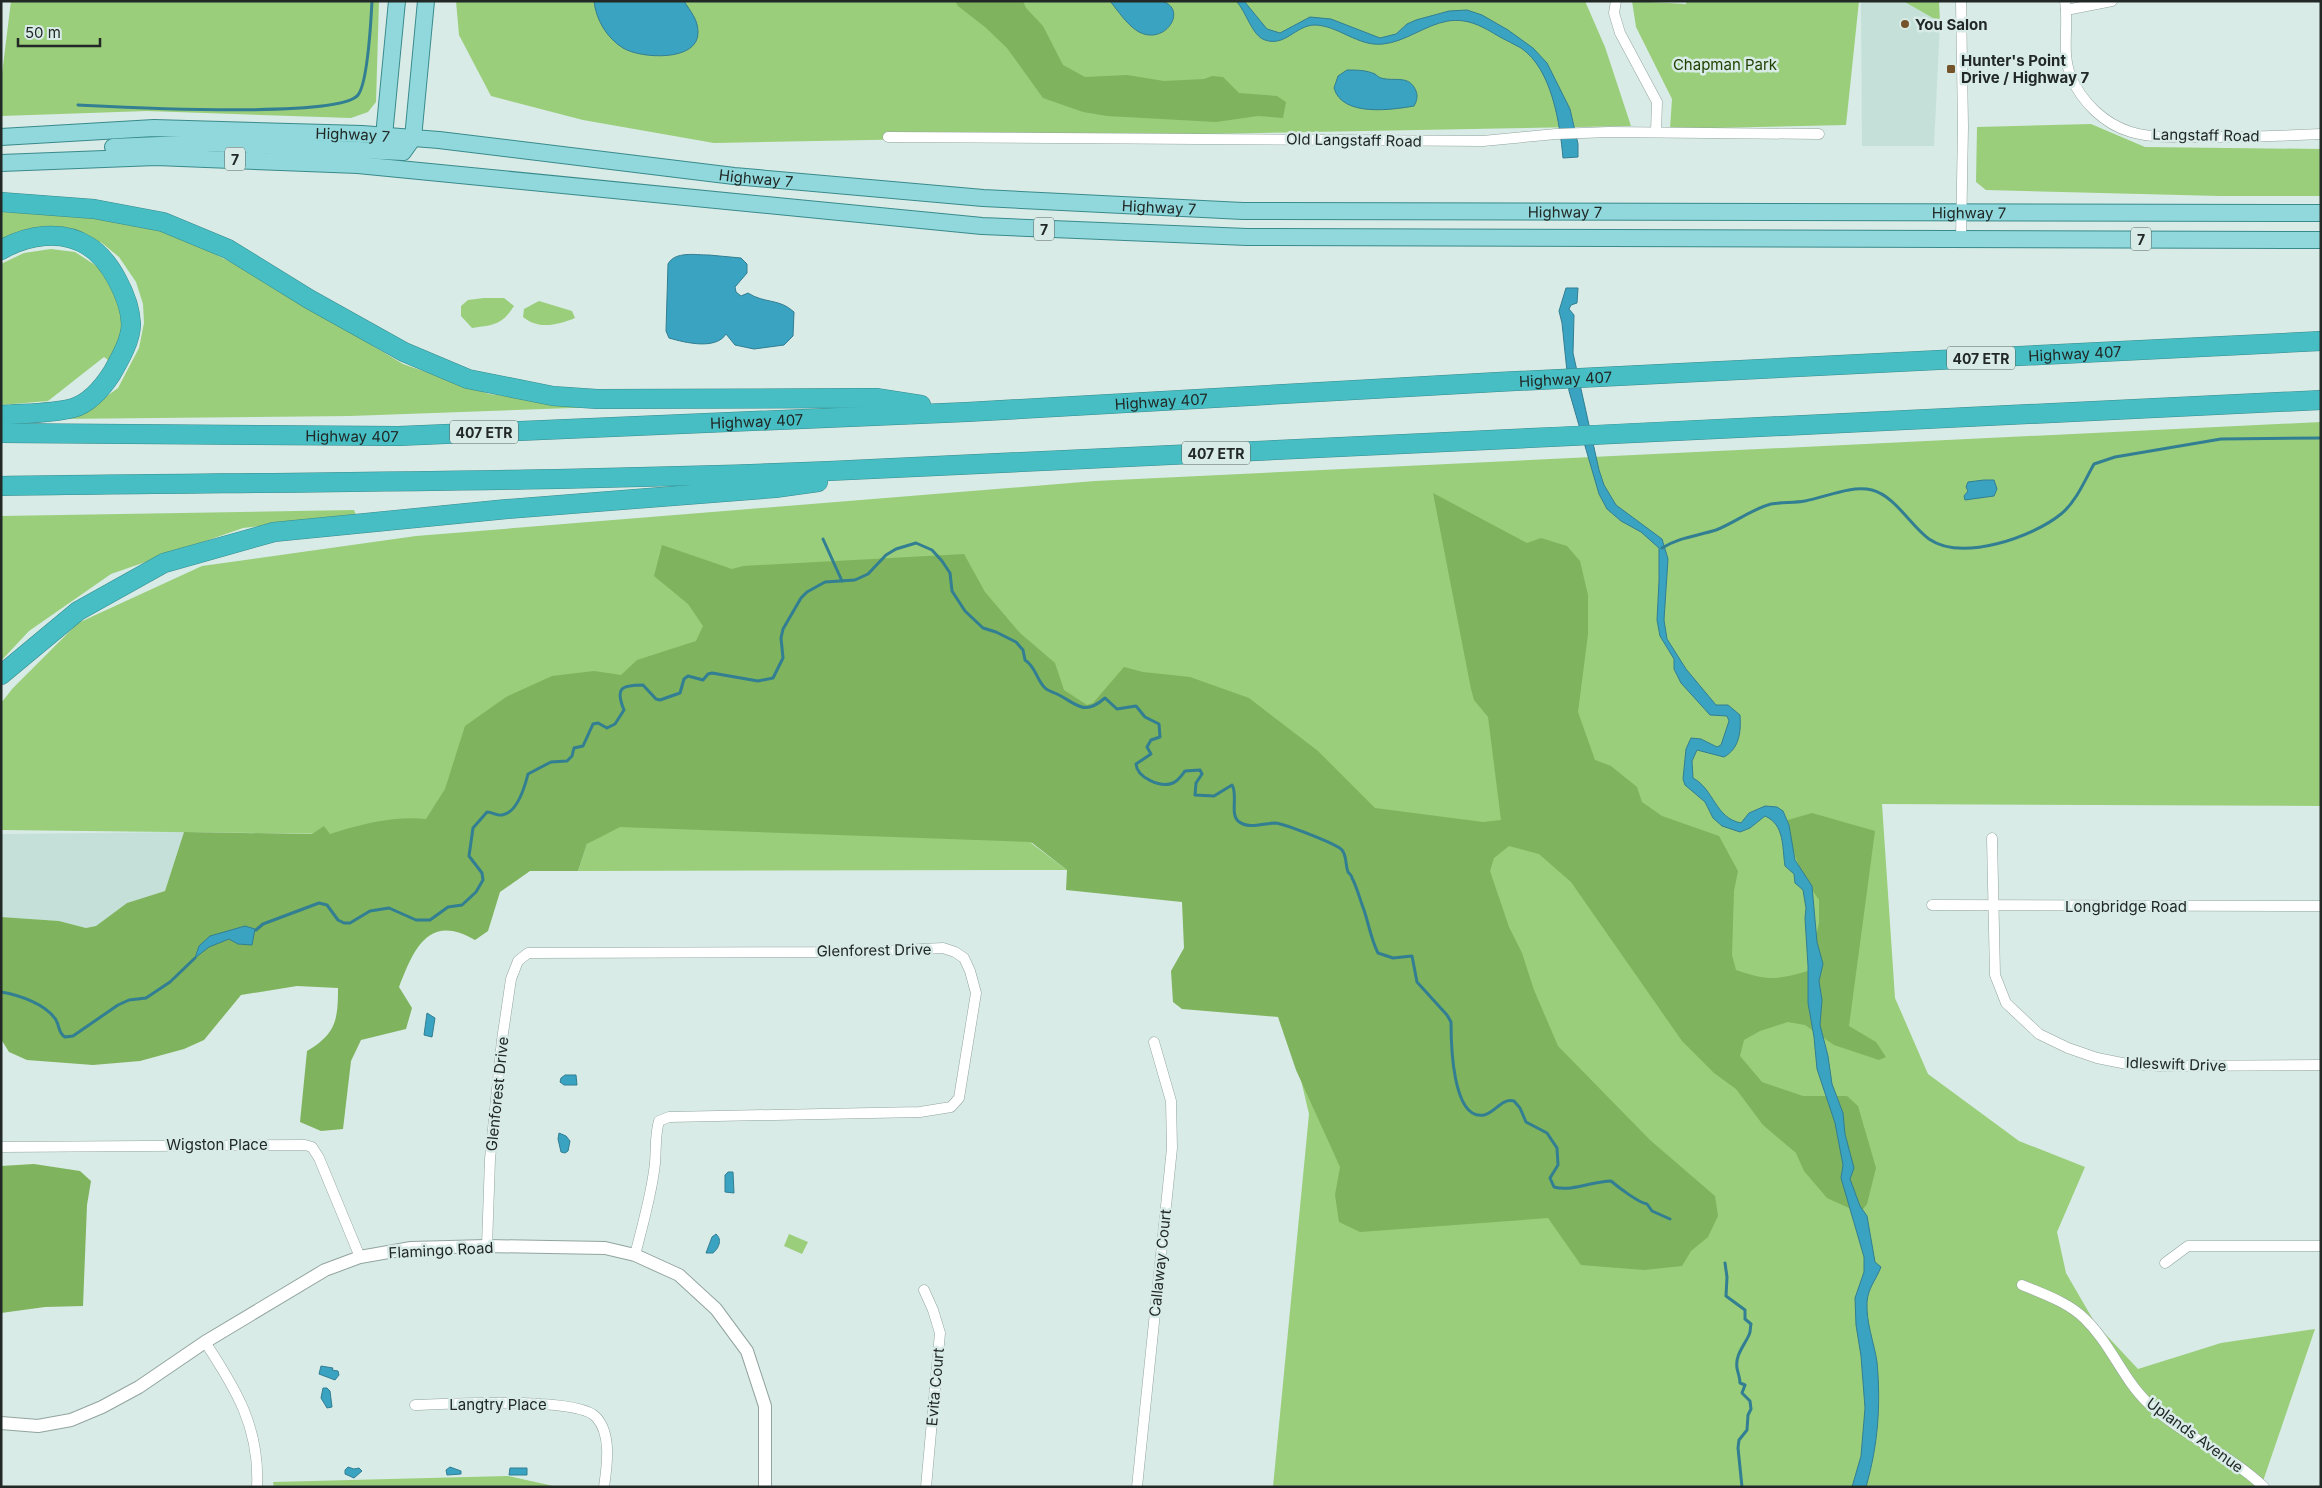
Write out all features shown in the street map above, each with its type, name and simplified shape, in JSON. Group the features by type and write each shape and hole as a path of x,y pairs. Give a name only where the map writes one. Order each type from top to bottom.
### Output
{"highway":[{"path":"1,202 94,209 163,222 228,249 309,299 395,347 468,380 553,396 597,399 876,398 967,412"},
{"path":"1,250 11,244 39,236 64,237 89,246 111,270 124,293 131,325 126,344 102,389 74,408 1,415"},
{"name":"Highway 407","path":"1,433 399,436 967,412 1497,382 2321,341"},
{"name":"407 ETR","path":"1,486 542,480 918,467 1659,432 1975,414 2321,400"},
{"path":"1,675 78,611 164,563 274,532 507,509 775,488 918,467"}],"main road":[{"path":"397,1 386,144 397,168"},
{"path":"72,158 103,148 151,144 289,146 386,144 403,152 413,138 426,1"},
{"name":"Highway 7","path":"1,137 154,128 386,144"},
{"name":"Highway 7","path":"413,138 744,177 983,198 1243,211 1962,211 2321,214"},
{"name":"Highway 7","path":"1,163 72,158 166,157 397,168 660,196 982,226 1247,237 2321,240"}],"street":[{"path":"1616,1 1614,13 1620,33 1658,102 1656,132"},
{"path":"1961,1 1961,239"},
{"path":"2065,6 2112,1"},
{"name":"Langstaff Road","path":"2065,6 2066,57 2070,75 2080,94 2092,108 2115,125 2147,135 2177,137 2321,134"},
{"name":"Old Langstaff Road","path":"888,137 1484,141 1556,134 1589,133 1819,134"},
{"name":"Idleswift Drive","path":"1992,838 1994,975 2005,1001 2039,1034 2097,1058 2127,1064 2162,1066 2321,1065"},
{"name":"Longbridge Road","path":"1932,905 2321,906"},
{"name":"Glenforest Drive","path":"487,1246 490,1159 502,1040 511,979 518,961 528,953 864,952 943,948 955,952 964,958 970,970 976,993 959,1098 951,1107 920,1112 669,1117 659,1121 655,1132 655,1168 652,1186 635,1255"},
{"name":"Callaway Court","path":"1138,1487 1172,1148 1171,1101 1154,1042"},
{"name":"Wigston Place","path":"1,1147 305,1145 312,1147 319,1158 360,1257"},
{"name":"Flamingo Road","path":"1,1423 38,1426 71,1420 102,1407 138,1388 205,1342 325,1270 360,1257 411,1248 487,1246 605,1248 635,1255 679,1275 716,1309 747,1351 765,1406 765,1487"},
{"path":"2165,1264 2188,1246 2321,1246"},
{"name":"Uplands Avenue","path":"2022,1285 2062,1302 2085,1318 2098,1332 2131,1386 2151,1406 2242,1468 2264,1487"},
{"name":"Evita Court","path":"924,1290 940,1333 926,1487"},
{"path":"205,1342 236,1389 253,1434 257,1487"},
{"name":"Langtry Place","path":"415,1404 543,1402 590,1412 597,1417 605,1440 608,1462 604,1487"}],"shaded area":[{"path":"1861,1 1903,1 1940,22 1934,146 1862,146"},
{"path":"184,832 165,891 127,903 96,926 86,928 59,921 1,917 1,834"}],"green space":[{"path":"11,1 379,1 376,102 368,112 351,118 147,111 1,116 1,82"},
{"path":"456,1 1585,1 1605,47 1631,126 714,143 583,120 491,96 459,35"},
{"path":"955,1 1023,1 1026,8 1043,26 1063,65 1085,77 1127,75 1164,81 1204,79 1212,76 1223,77 1239,93 1277,96 1286,102 1283,118 1258,116 1216,122 1107,116 1083,112 1043,98 1007,48 985,27 958,6"},
{"name":"Chapman Park","path":"1632,1 1686,4 1686,1 1859,1 1846,125 1670,129 1672,99 1636,27"},
{"path":"1903,1 1939,1 1940,22"},
{"path":"2091,124 2145,147 2321,149 2321,196 2220,196 1986,190 1976,182 1977,127"},
{"path":"1,212 92,216 164,231 195,244 252,273 403,364 489,394 600,407 350,416 55,419 96,404 118,388 139,348 144,323 143,304 136,282 119,257 102,243 81,234 1,241"},
{"path":"51,249 75,252 98,267 118,297 123,333 112,363 104,357 48,401 1,405 1,264 24,253"},
{"path":"504,298 514,306 501,321 472,328 461,316 461,306 468,300"},
{"path":"539,301 572,311 575,318 562,323 542,325 535,324 523,317 524,309"},
{"path":"2321,422 2321,806 1882,804 1895,998 1928,1074 2019,1141 2085,1167 2057,1232 2066,1273 2095,1323 2138,1369 2221,1343 2315,1329 2261,1487 1273,1487 1309,1114 1242,828 1031,843 1067,870 578,871 587,844 599,837 1,830 1,703 13,688 78,623 202,566 416,536 1095,481"},
{"path":"1433,493 1527,543 1541,538 1567,546 1580,561 1588,595 1588,634 1578,712 1595,760 1611,766 1637,787 1642,802 1662,816 1719,836 1738,871 1734,891 1732,955 1736,970 1764,978 1780,978 1808,971 1819,923 1819,900 1802,875 1786,830 1788,820 1812,813 1875,831 1849,1026 1876,1042 1886,1057 1879,1060 1834,1045 1805,1025 1788,1022 1760,1031 1744,1040 1740,1056 1762,1082 1803,1096 1847,1096 1858,1106 1876,1168 1867,1204 1860,1213 1827,1198 1804,1171 1796,1153 1763,1125 1736,1089 1714,1073 1682,1041 1571,882 1539,854 1509,846 1494,858 1490,871 1509,927 1522,953 1534,990 1558,1046 1650,1140 1715,1196 1718,1216 1708,1237 1691,1251 1682,1266 1644,1270 1581,1265 1548,1218 1360,1232 1339,1222 1335,1195 1340,1167 1296,1070 1278,1017 1182,1009 1173,1002 1171,971 1184,948 1182,902 1066,890 1067,870 1031,842 620,827 587,844 578,871 530,871 500,892 488,931 475,940 446,930 435,933 425,939 411,959 399,987 412,1008 406,1029 361,1040 351,1061 343,1129 321,1131 300,1122 307,1051 317,1045 330,1032 336,1018 338,988 297,986 241,995 204,1040 184,1049 140,1061 93,1065 27,1060 9,1052 1,1039 1,917 59,921 86,928 96,926 127,903 165,891 184,832 312,834 324,826 330,834 378,822 413,818 426,819 445,789 465,726 506,697 552,676 594,671 621,675 637,660 696,641 703,626 688,604 654,576 662,545 732,569 743,566 964,554 985,592 1020,633 1055,663 1064,690 1087,705 1093,703 1124,667 1143,672 1190,677 1249,698 1318,751 1375,808 1483,822 1501,820 1488,717 1474,700 1471,689"},
{"path":"354,510 356,515 243,528 111,574 29,631 1,661 1,516"},
{"path":"34,1164 80,1171 91,1181 87,1205 83,1306 45,1307 1,1313 1,1166"},
{"path":"789,1234 808,1242 802,1254 784,1246"},
{"path":"508,1476 558,1487 274,1487 273,1482"}],"water":[{"path":"594,1 684,1 697,23 696,42 689,49 668,55 655,56 631,52 617,44 607,34 597,15"},
{"path":"1110,1 1161,1 1169,5 1173,11 1173,18 1171,24 1165,30 1158,34 1149,35 1139,32 1131,26"},
{"path":"1236,1 1244,1 1267,29 1280,33 1310,17 1331,19 1380,38 1396,34 1407,24 1416,20 1449,11 1467,10 1482,15 1508,30 1533,48 1547,63 1570,109 1578,144 1578,157 1563,158 1557,114 1547,83 1532,57 1521,48 1482,27 1469,22 1448,21 1391,43 1374,44 1331,28 1314,25 1307,26 1284,39 1272,41 1260,38 1256,34"},
{"path":"1347,70 1365,71 1381,78 1410,82 1417,93 1414,106 1381,110 1347,104 1339,97 1334,88 1338,76"},
{"path":"680,255 741,258 747,264 747,273 735,287 736,292 741,296 748,293 760,299 783,305 794,312 793,336 784,345 754,349 735,345 726,334 721,339 708,344 684,342 669,338 666,331 668,264"},
{"path":"1566,288 1578,288 1577,303 1571,305 1569,309 1574,315 1573,353 1604,485 1616,505 1662,539 1668,559 1664,620 1667,639 1686,669 1716,705 1728,705 1740,715 1740,733 1733,749 1724,757 1697,750 1692,761 1693,778 1706,789 1725,815 1732,820 1741,823 1749,813 1765,806 1777,807 1783,811 1789,825 1795,860 1812,886 1817,942 1823,964 1819,981 1822,1000 1820,1025 1828,1056 1832,1084 1843,1113 1845,1134 1854,1168 1850,1179 1860,1206 1867,1216 1875,1262 1881,1267 1867,1302 1869,1325 1877,1362 1879,1394 1876,1440 1866,1487 1852,1487 1861,1456 1865,1408 1855,1298 1864,1272 1864,1257 1841,1178 1843,1165 1835,1123 1817,1069 1808,1003 1806,908 1803,890 1795,883 1794,874 1785,866 1781,837 1776,825 1771,820 1765,816 1750,828 1740,832 1722,826 1713,818 1705,802 1685,785 1683,779 1686,749 1691,738 1701,739 1717,747 1721,745 1729,721 1727,716 1710,715 1681,683 1674,669 1674,659 1660,636 1657,620 1659,548 1641,532 1621,521 1607,509 1599,494 1569,391 1559,311"},
{"path":"1994,480 1997,489 1994,496 1965,500 1964,496 1968,491 1966,487 1968,482"},
{"path":"245,926 255,929 252,945 238,944 229,939 209,947 195,958 199,946 210,936"},
{"path":"427,1013 435,1018 432,1037 424,1035"},
{"path":"565,1075 576,1075 577,1085 564,1085 560,1082 561,1078"},
{"path":"559,1133 566,1136 570,1141 568,1151 565,1153 561,1152 558,1139"},
{"path":"728,1172 733,1172 734,1193 725,1192 725,1175"},
{"path":"716,1234 719,1239 717,1249 713,1253 706,1253 712,1237"},
{"path":"321,1366 333,1368 332,1370 338,1371 339,1375 335,1380 319,1374"},
{"path":"323,1388 327,1388 330,1391 332,1407 327,1408 321,1398"},
{"path":"348,1467 359,1468 362,1471 354,1478 345,1474 345,1470"},
{"path":"450,1467 461,1471 461,1474 447,1475 446,1470"},
{"path":"510,1468 527,1468 527,1475 509,1475"}],"waterway":[{"path":"78,105 226,110 312,107 342,102 358,95 364,78 372,1"},
{"path":"1662,548 1682,539 1716,530 1771,504 1805,501 1856,489 1872,490 1888,498 1929,539 1943,545 1960,548 1997,544 2016,538 2049,523 2071,503 2094,464 2115,457 2221,439 2321,438"},
{"path":"823,539 842,581"},
{"path":"256,930 263,924 319,903 327,905 338,920 344,923 350,923 370,911 389,908 416,920 430,920 448,907 462,905 476,892 483,880 482,873 469,856 473,828 487,812 502,815 512,809 520,798 528,774 551,762 567,761 572,756 574,748 583,746 593,724 598,723 607,728 615,724 624,710 620,697 622,689 629,686 643,685 656,699 660,700 680,693 684,679 688,676 703,680 708,674 712,673 758,681 773,678 783,658 781,638 783,629 801,598 807,592 825,582 855,580 868,574 886,555 896,549 916,543 932,550 942,561 950,573 952,591 965,611 983,628 1016,642 1023,650 1025,660 1032,666 1047,689 1076,705 1086,708 1092,707 1105,698 1117,709 1136,706 1145,717 1159,724 1160,737 1151,740 1147,747 1151,754 1136,764 1141,774 1150,781 1162,784 1173,783 1185,771 1200,770 1202,774 1196,783 1195,795 1214,796 1232,785 1234,789 1236,818 1242,824 1251,826 1281,824 1321,839 1342,850 1345,855 1348,872 1352,876 1357,889 1378,953 1393,958 1412,956 1417,982 1451,1022 1453,1062 1459,1093 1465,1106 1473,1114 1484,1115 1502,1103 1514,1101 1520,1108 1526,1122 1547,1133 1557,1148 1558,1165 1550,1178 1554,1187 1568,1188 1611,1181 1623,1191 1647,1204 1652,1211 1670,1219"},
{"path":"1,992 24,998 46,1009 56,1020 60,1032 65,1037 73,1036 118,1005 129,1000 146,998 170,982 195,958"},
{"path":"1725,1263 1727,1277 1726,1296 1745,1310 1745,1319 1751,1324 1750,1334 1737,1363 1740,1383 1745,1385 1742,1393 1750,1401 1751,1409 1748,1415 1747,1430 1739,1440 1738,1448 1742,1487"}],"place":[{"name":"You Salon","path":"1905,24"},
{"name":"Hunter's Point Drive / Highway 7","path":"1951,69"}]}
